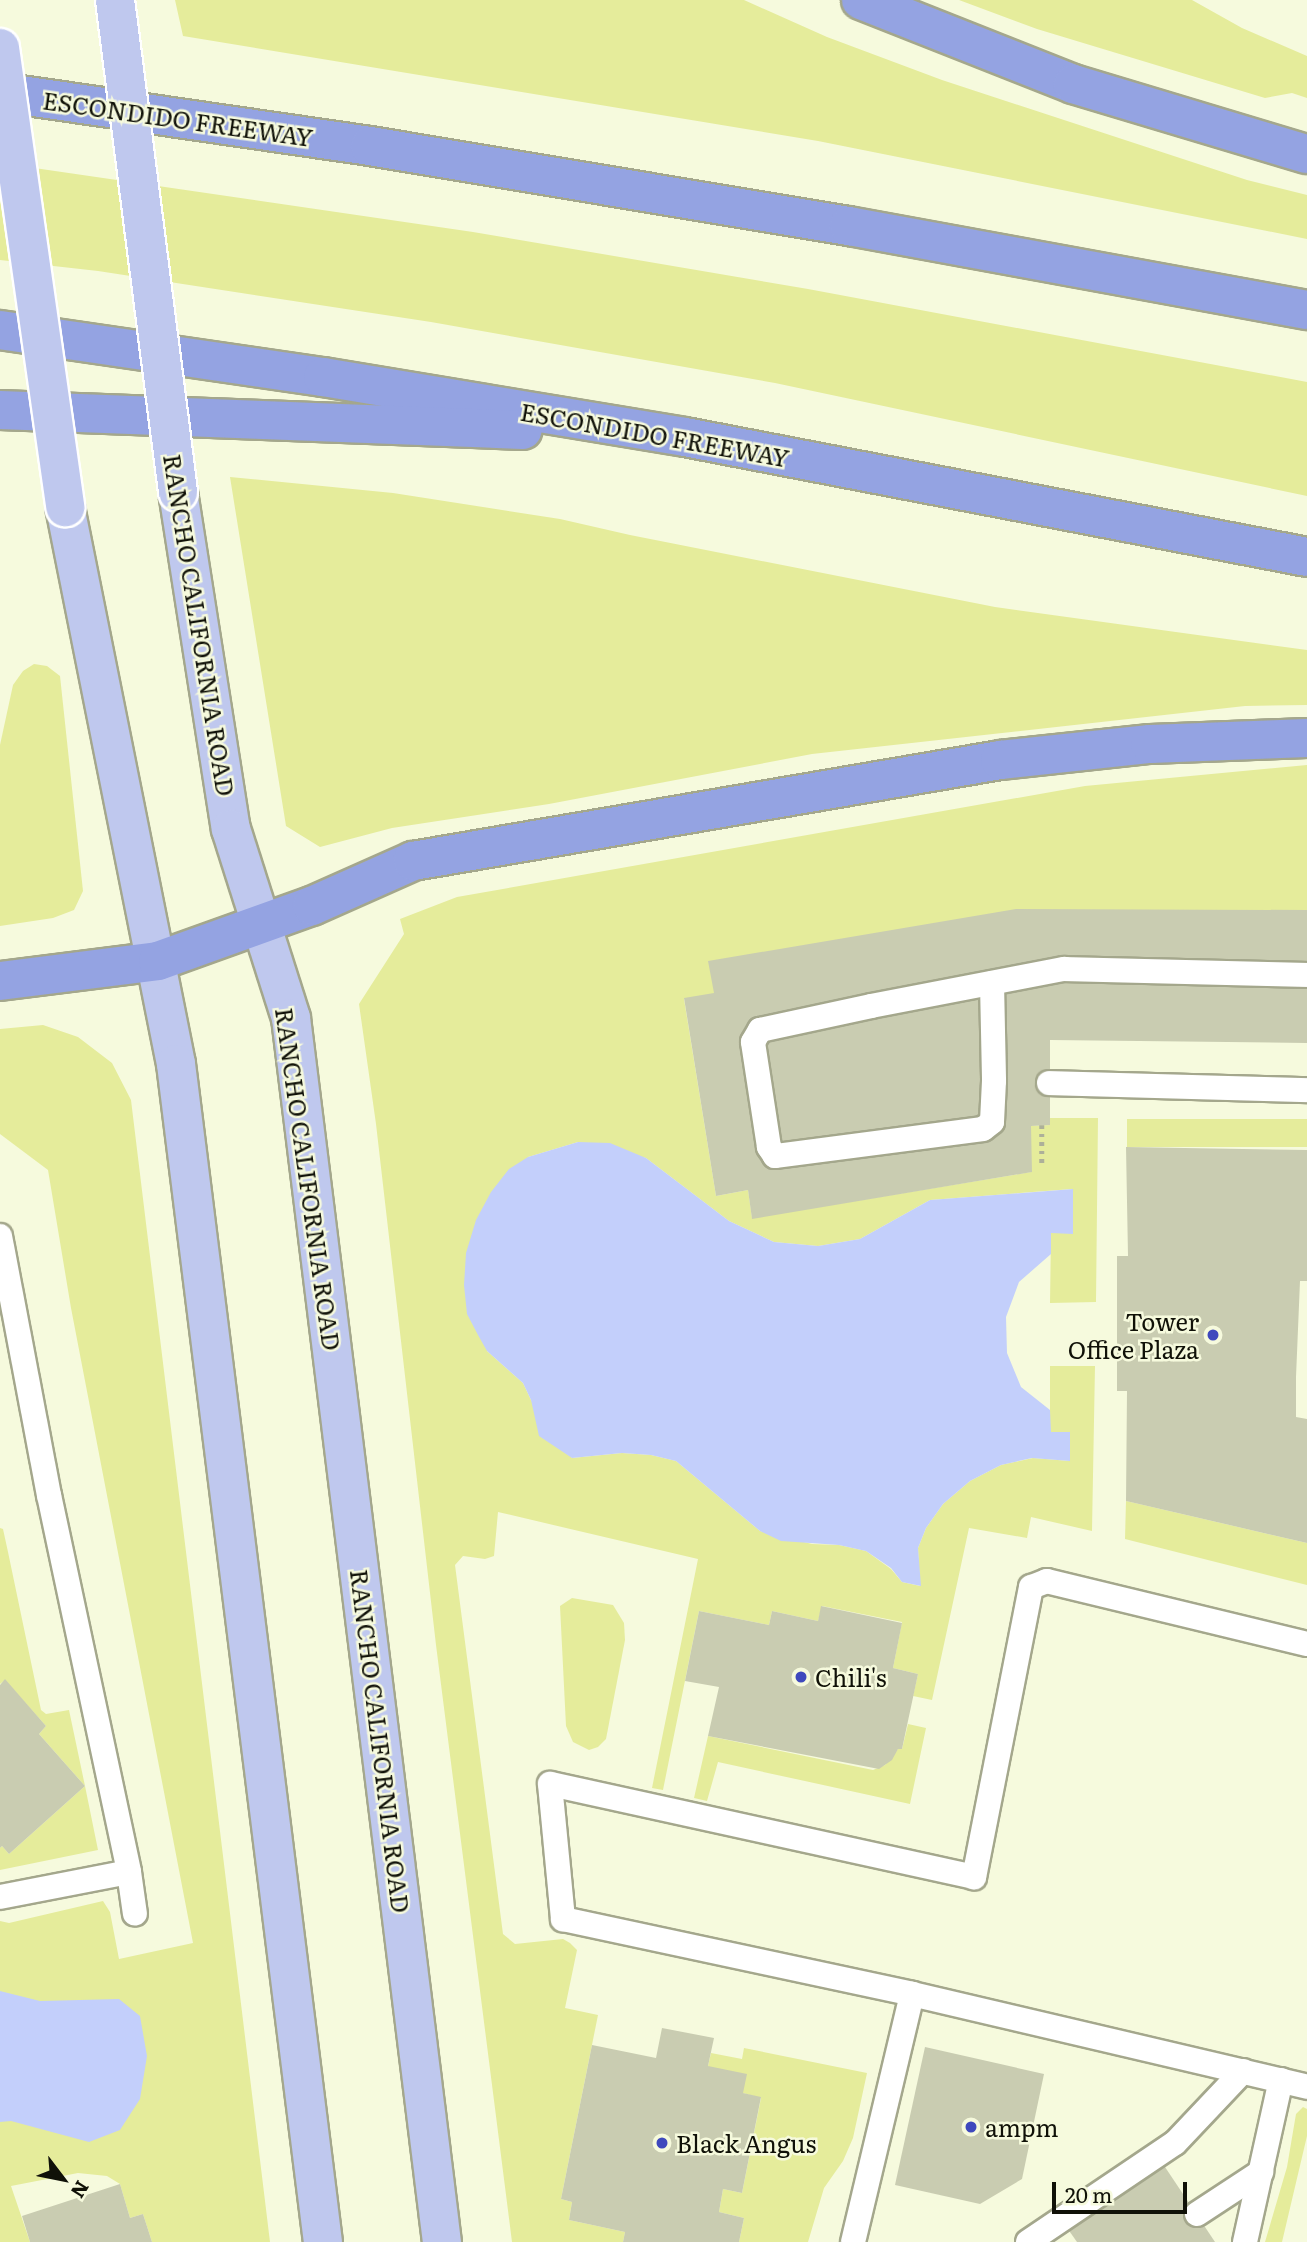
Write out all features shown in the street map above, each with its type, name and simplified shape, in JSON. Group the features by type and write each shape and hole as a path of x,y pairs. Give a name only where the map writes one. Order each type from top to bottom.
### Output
{"highway":[{"path":"861,0 1073,84 1307,154"},
{"name":"ESCONDIDO FREEWAY","path":"0,92 370,146 849,226 1307,310"},
{"name":"ESCONDIDO FREEWAY","path":"0,330 323,377 685,437 1307,557"},
{"path":"0,410 685,437"},
{"path":"0,981 158,961 260,925 413,861 1000,760 1150,744 1307,738"}],"main road":[{"name":"RANCHO CALIFORNIA ROAD","path":"115,0 178,492 231,829 291,1018 442,2242"},
{"path":"0,48 65,507 158,961 176,1064 323,2242"}],"lane":[{"path":"992,983 995,1081 992,1122 983,1129 775,1156 769,1147 753,1042 760,1030 992,983 1064,969 1307,975"},
{"path":"1049,1083 1307,1090"},
{"path":"0,1236 49,1495 129,1872 135,1914"},
{"path":"1307,1644 1047,1581 1031,1587 974,1877 550,1784 563,1919 912,1993 1307,2087"},
{"path":"0,1897 129,1872"},
{"path":"853,2242 912,1993"},
{"path":"1028,2242 1174,2143 1243,2071"},
{"path":"1245,2242 1281,2080"},
{"path":"1197,2214 1261,2172"}],"path":[{"path":"1042,1125 1042,1165"}],"green space":[{"path":"175,0 744,0 827,37 942,80 1247,180 1307,195 1307,239 818,141 183,36"},
{"path":"959,0 1192,0 1242,28 1307,56 1307,98 1292,93 1265,98 1037,29"},
{"path":"0,163 473,232 808,289 1307,382 1307,496 775,383 431,322 98,271 0,260"},
{"path":"230,477 393,493 560,519 995,607 1307,650 1307,705 1245,706 812,754 549,804 392,828 320,847 286,826"},
{"path":"34,664 47,666 60,676 83,891 74,910 53,918 0,926 0,745 13,685 23,671"},
{"path":"1307,765 1307,910 684,999 716,1196 748,1190 752,1218 1031,1172 1031,1126 1050,1125 1050,1118 1098,1118 1096,1302 1050,1303 1051,1233 1073,1233 1072,1189 930,1200 860,1239 818,1246 774,1242 729,1221 646,1158 578,1142 528,1157 487,1351 523,1383 531,1400 572,1458 622,1453 651,1455 676,1461 760,1531 812,1544 839,1545 866,1551 891,1569 902,1582 920,1586 918,1548 926,1528 943,1504 970,1481 1001,1465 1033,1458 1070,1461 1050,1432 1050,1366 1095,1366 1092,1531 1031,1517 1027,1538 969,1528 932,1700 913,1696 918,1674 893,1668 902,1622 822,1606 818,1621 772,1611 769,1625 699,1611 663,1790 652,1788 698,1559 498,1512 494,1556 485,1559 463,1556 455,1565 503,1934 515,1944 563,1939 570,1943 577,1950 565,2008 598,2015 561,2199 572,2202 569,2220 625,2232 623,2242 512,2242 436,1645 376,1124 359,1004 404,934 400,919 457,897 1085,786"},
{"path":"43,1025 78,1037 112,1063 131,1100 270,2242 152,2242 143,2214 130,2218 120,2184 107,2176 78,2173 11,2186 30,2242 0,2242 0,1921 9,1923 103,1901 110,1912 119,1959 193,1943 71,1308 48,1170 0,1134 0,1029"},
{"path":"1127,1119 1307,1119 1307,1147 1127,1147"},
{"path":"1126,1501 1307,1543 1307,1585 1125,1539"},
{"path":"0,1528 3,1529 41,1710 46,1714 69,1710 85,1786 39,1734 46,1726 5,1680 0,1684"},
{"path":"572,1598 613,1605 624,1623 625,1640 606,1739 598,1747 589,1750 573,1742 566,1726 560,1606"},
{"path":"908,1724 926,1728 910,1804 718,1762 707,1801 694,1798 708,1736 873,1770 885,1765 898,1749 902,1749"},
{"path":"85,1786 98,1850 0,1870 2,1846 9,1854"},
{"path":"744,2048 867,2073 853,2138 843,2161 824,2188 808,2242 739,2242 744,2218 719,2212 723,2189 742,2193 761,2098 743,2093 708,2066 711,2053 742,2059"},
{"path":"1303,2107 1307,2109 1307,2136 1282,2242 1265,2242 1287,2167 1296,2114"}],"water":[{"path":"578,1142 610,1143 646,1158 729,1221 774,1242 818,1246 860,1239 930,1200 1073,1189 1073,1234 1051,1233 1051,1254 1019,1282 1006,1317 1007,1353 1021,1387 1050,1410 1051,1432 1070,1432 1070,1461 1032,1458 1001,1465 970,1481 943,1504 926,1528 918,1548 921,1586 902,1582 891,1568 866,1551 839,1545 781,1541 760,1531 676,1461 651,1455 622,1453 572,1458 539,1436 531,1400 523,1383 487,1351 467,1314 464,1285 466,1253 476,1220 491,1192 509,1169 528,1157"},
{"path":"0,1991 40,2001 119,1999 140,2016 147,2056 140,2099 120,2130 89,2142 11,2121 0,2122"}],"building":[{"path":"1016,909 1307,910 1307,1043 1050,1040 1050,1125 1031,1126 1032,1172 752,1219 748,1190 716,1196 684,998 714,993 708,961"},
{"name":"Tower Office Plaza","path":"1126,1147 1307,1150 1307,1281 1300,1281 1296,1417 1307,1419 1307,1543 1126,1501 1127,1391 1117,1391 1117,1256 1128,1256"},
{"name":"Chili's","path":"821,1606 902,1623 893,1668 918,1674 902,1749 898,1749 892,1760 879,1769 708,1736 719,1687 685,1681 699,1611 769,1625 772,1611 818,1621"},
{"path":"5,1679 46,1726 39,1734 85,1786 9,1854 2,1846 0,1848 0,1685"},
{"name":"Black Angus","path":"662,2028 714,2038 708,2066 747,2074 743,2093 761,2097 742,2193 723,2189 719,2212 744,2218 739,2242 623,2242 625,2232 569,2220 572,2202 561,2199 592,2045 656,2058"},
{"name":"ampm","path":"925,2047 1044,2074 1022,2179 980,2204 895,2185"},
{"path":"1161,2161 1215,2242 1077,2242 1065,2225"},
{"path":"120,2184 130,2218 143,2214 152,2242 30,2242 22,2216"}],"place":[{"name":"Tower Office Plaza","path":"1213,1335"},
{"name":"Chili's","path":"801,1677"},
{"name":"ampm","path":"971,2127"},
{"name":"Black Angus","path":"662,2143"}]}
